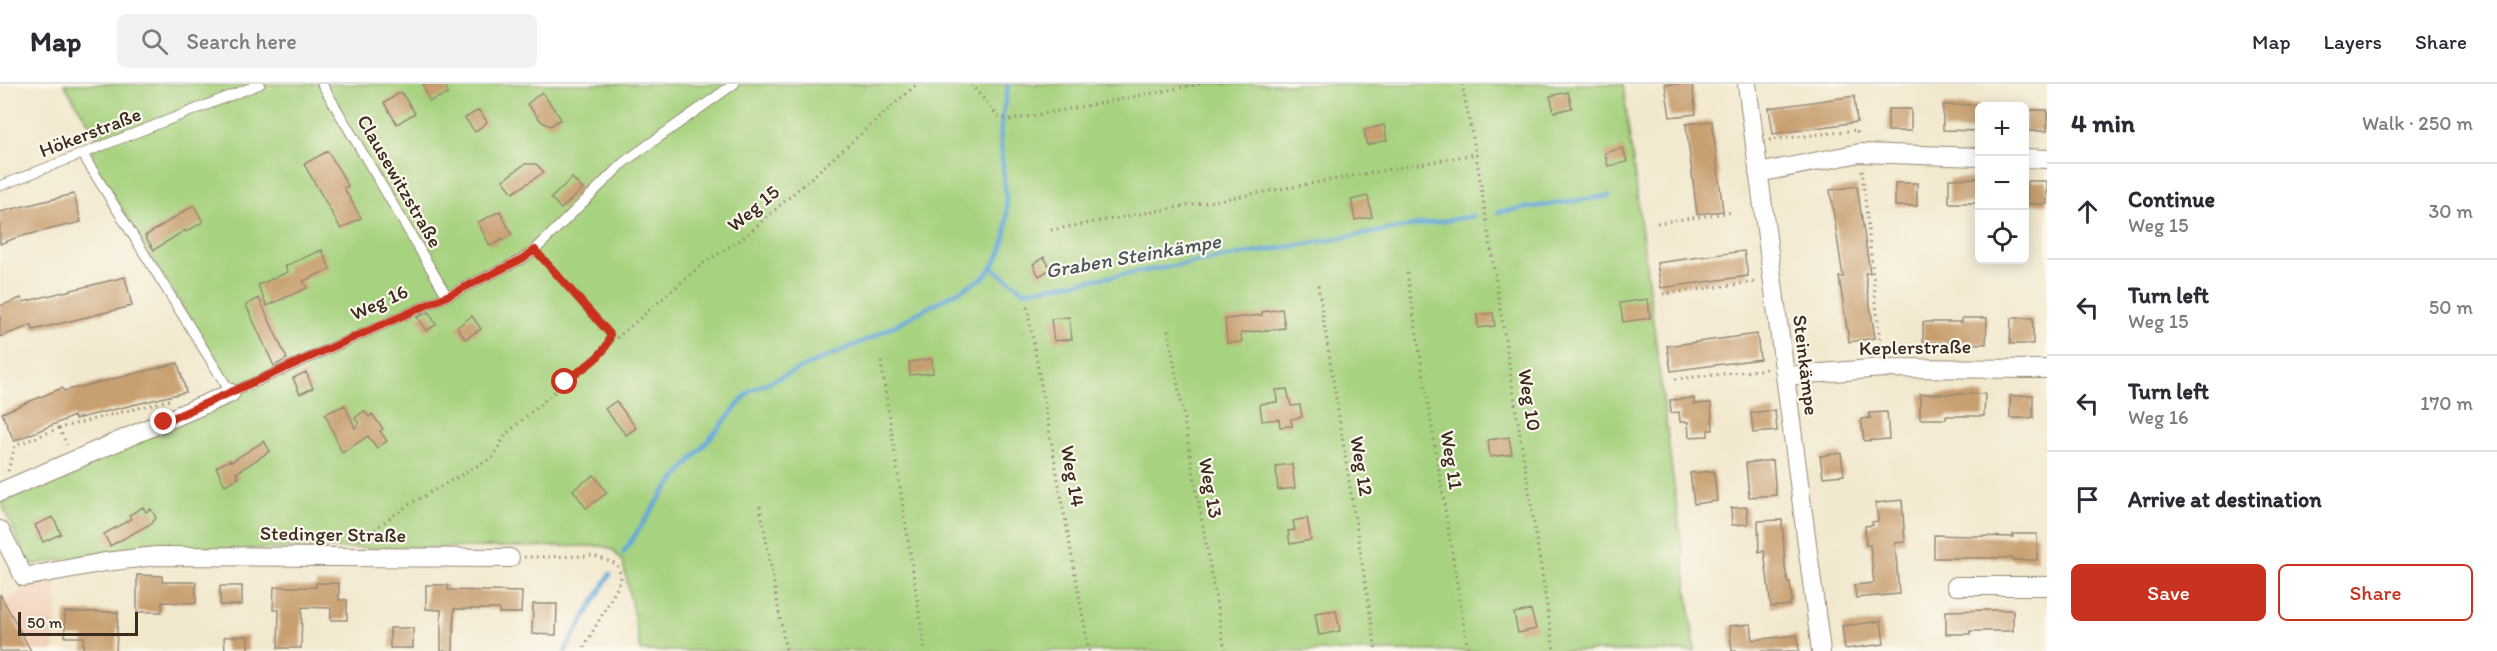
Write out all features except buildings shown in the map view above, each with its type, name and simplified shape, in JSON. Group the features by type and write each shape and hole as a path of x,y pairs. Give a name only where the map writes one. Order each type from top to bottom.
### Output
{"street":[{"name":"Steinkämpe","path":"1747,84 1821,651"},
{"path":"1758,172 1860,153 1975,157"},
{"path":"2029,158 2047,159"},
{"name":"Keplerstraße","path":"1784,371 1883,368 2047,369"},
{"name":"Weg 16","path":"2,491 231,393"},
{"name":"Stedinger Straße","path":"0,530 24,577 105,562 156,556 510,558"},
{"path":"1956,586 2047,586"}],"lane":[{"name":"Hökerstraße","path":"0,186 260,84"},
{"name":"Clausewitzstraße","path":"322,84 447,296"},
{"name":"Weg 16","path":"231,393 447,296 520,260 535,250 624,162 734,84"},
{"path":"83,155 231,393"}],"path":[{"name":"Weg 15","path":"336,557 408,506 493,458 506,434 706,261 742,239 916,84"},
{"path":"971,84 998,116 1011,120 1201,84"},
{"name":"Weg 10","path":"1462,84 1476,154 1554,651"},
{"path":"1754,141 1857,130 1883,368"},
{"path":"1051,230 1476,154"},
{"path":"1657,223 1732,212"},
{"path":"535,250 610,334 605,350"},
{"name":"Weg 11","path":"1407,273 1467,651"},
{"path":"1663,294 1772,279"},
{"name":"Weg 12","path":"1318,285 1376,651"},
{"name":"Weg 14","path":"1027,307 1089,651"},
{"name":"Weg 13","path":"1168,330 1225,651"},
{"path":"881,362 925,651"},
{"path":"1675,379 1784,371"},
{"path":"2,491 15,446 59,428 168,400"},
{"path":"760,506 786,651"},
{"path":"510,558 594,556 617,564 621,577 617,588 582,651"}],"shaded area":[{"path":"57,581 55,651 0,651 0,603 35,584"}],"green space":[{"path":"64,84 1623,84 1695,651 641,651 623,562 613,550 603,546 124,550 29,565 1,502 238,397 91,160 96,135"}],"waterway":[{"name":"Graben Steinkämpe","path":"1008,84 1001,144 1007,217 1001,251 992,267 1024,291 1473,216"},
{"name":"Graben Steinkämpe","path":"1498,212 1609,196"},
{"path":"623,553 664,492 751,390 873,337 983,278 992,267"},
{"path":"565,651 610,574"}],"route":[{"path":"164,422 447,296 520,260 535,250 610,334 605,350 565,382"}]}
